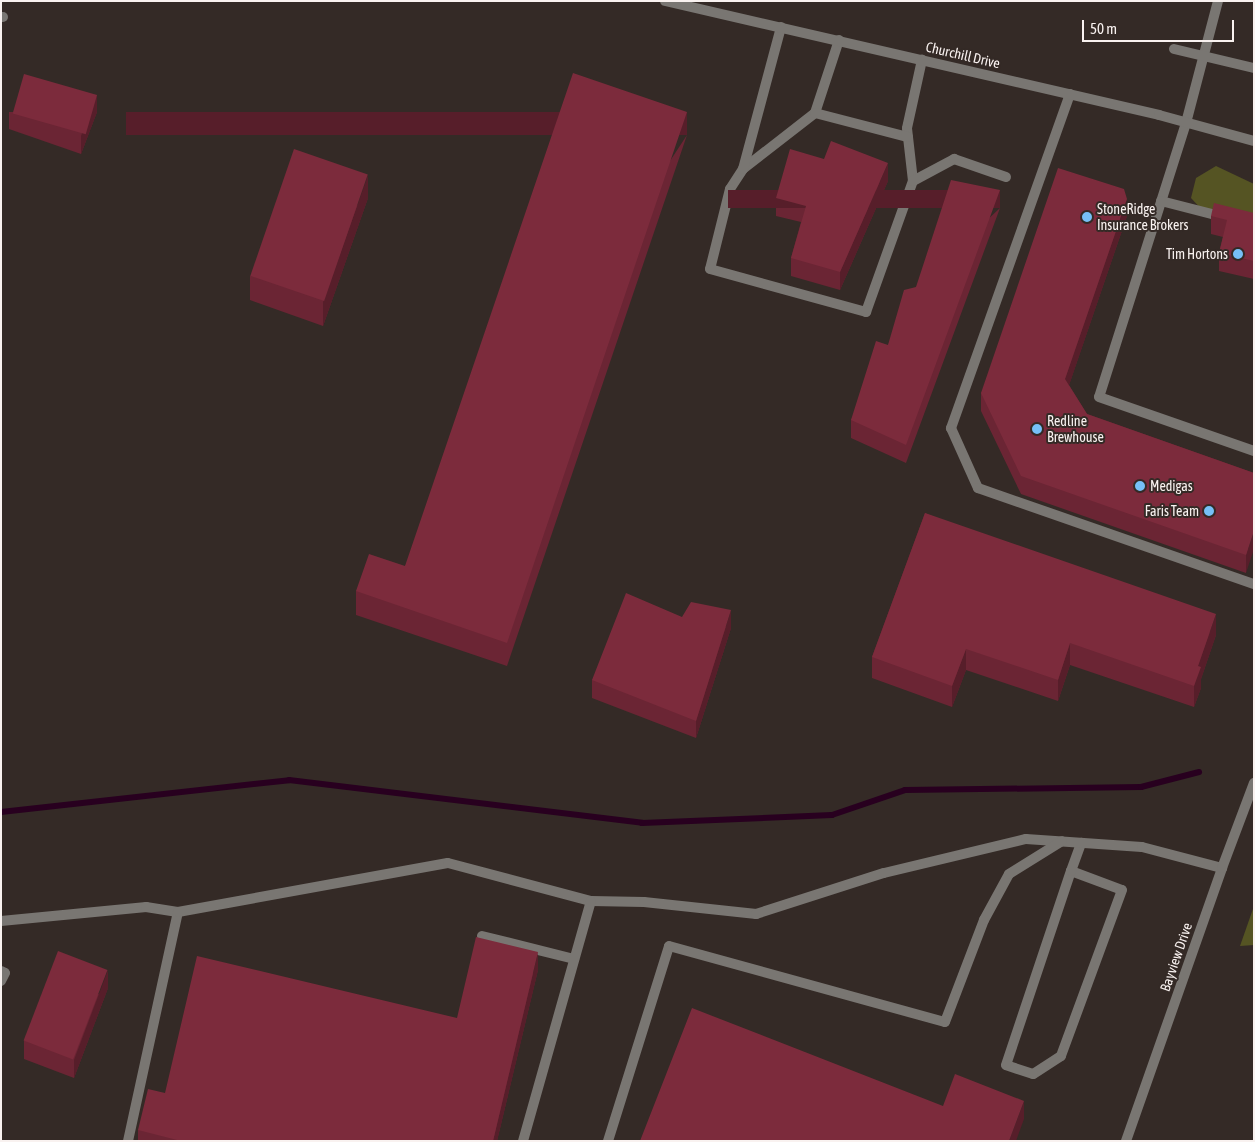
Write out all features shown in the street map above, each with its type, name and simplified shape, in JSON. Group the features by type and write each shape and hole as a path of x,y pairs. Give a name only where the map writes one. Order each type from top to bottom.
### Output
{"street":[{"name":"Churchill Drive","path":"664,1 681,2 1070,94 1186,122 1254,141"},
{"path":"1218,1 1186,122 1099,397 1254,451"},
{"path":"744,169 781,27"},
{"path":"839,40 815,113 744,169 730,189 710,269 866,312 913,181 907,128 922,60"},
{"path":"1174,49 1254,68"},
{"path":"1070,94 951,428 978,488 1254,584"},
{"path":"815,113 908,137"},
{"path":"913,181 954,159 1006,177"},
{"path":"1161,201 1237,220"},
{"name":"Bayview Drive","path":"1126,1141 1222,868 1254,783"},
{"path":"1,921 146,907 178,912 448,863 591,901 644,902 756,914 884,873 1026,839 1142,847 1222,868"},
{"path":"608,1141 669,946 945,1022 984,920 1009,874 1062,841"},
{"path":"1071,871 1122,890 1061,1056 1033,1074 1006,1065 1080,843"},
{"path":"523,1141 591,901"},
{"path":"128,1141 178,912"},
{"path":"482,936 574,959"},
{"path":"1,971 5,972 1,981"}],"shaded area":[{"path":"1216,166 1254,184 1254,221 1204,212 1191,198 1196,178"},
{"path":"1254,906 1254,945 1240,946"}],"building":[{"path":"573,73 687,112 507,643 356,591 369,554 405,566"},
{"path":"24,74 97,95 86,134 13,113"},
{"path":"831,141 888,163 840,272 791,258 806,206 776,198 790,149 824,159"},
{"path":"294,149 368,174 324,301 250,276"},
{"path":"1058,168 1124,189 1127,199 1065,379 1087,414 1254,473 1254,531 1246,555 1021,476 981,393"},
{"path":"951,180 1000,190 906,445 851,420 876,341 888,345 904,290 916,287"},
{"path":"1214,203 1254,213 1254,261 1219,253 1227,220 1211,216"},
{"path":"925,513 1216,614 1198,666 1201,667 1194,686 1070,643 1058,680 966,649 952,686 872,657"},
{"path":"626,593 682,617 691,602 731,610 696,721 592,680"},
{"path":"476,937 538,952 493,1141 181,1141 138,1130 148,1089 165,1093 197,956 457,1018"},
{"path":"58,951 107,970 73,1060 24,1041"},
{"path":"692,1008 943,1106 955,1074 1024,1101 1009,1141 640,1141"}],"waterway":[{"path":"1,812 289,780 642,823 832,815 905,790 1141,787 1199,772"}],"place":[{"name":"StoneRidge Insurance Brokers","path":"1087,217"},
{"name":"Tim Hortons","path":"1238,254"},
{"name":"Redline Brewhouse","path":"1037,429"},
{"name":"Medigas","path":"1140,486"},
{"name":"Faris Team","path":"1209,511"}]}
